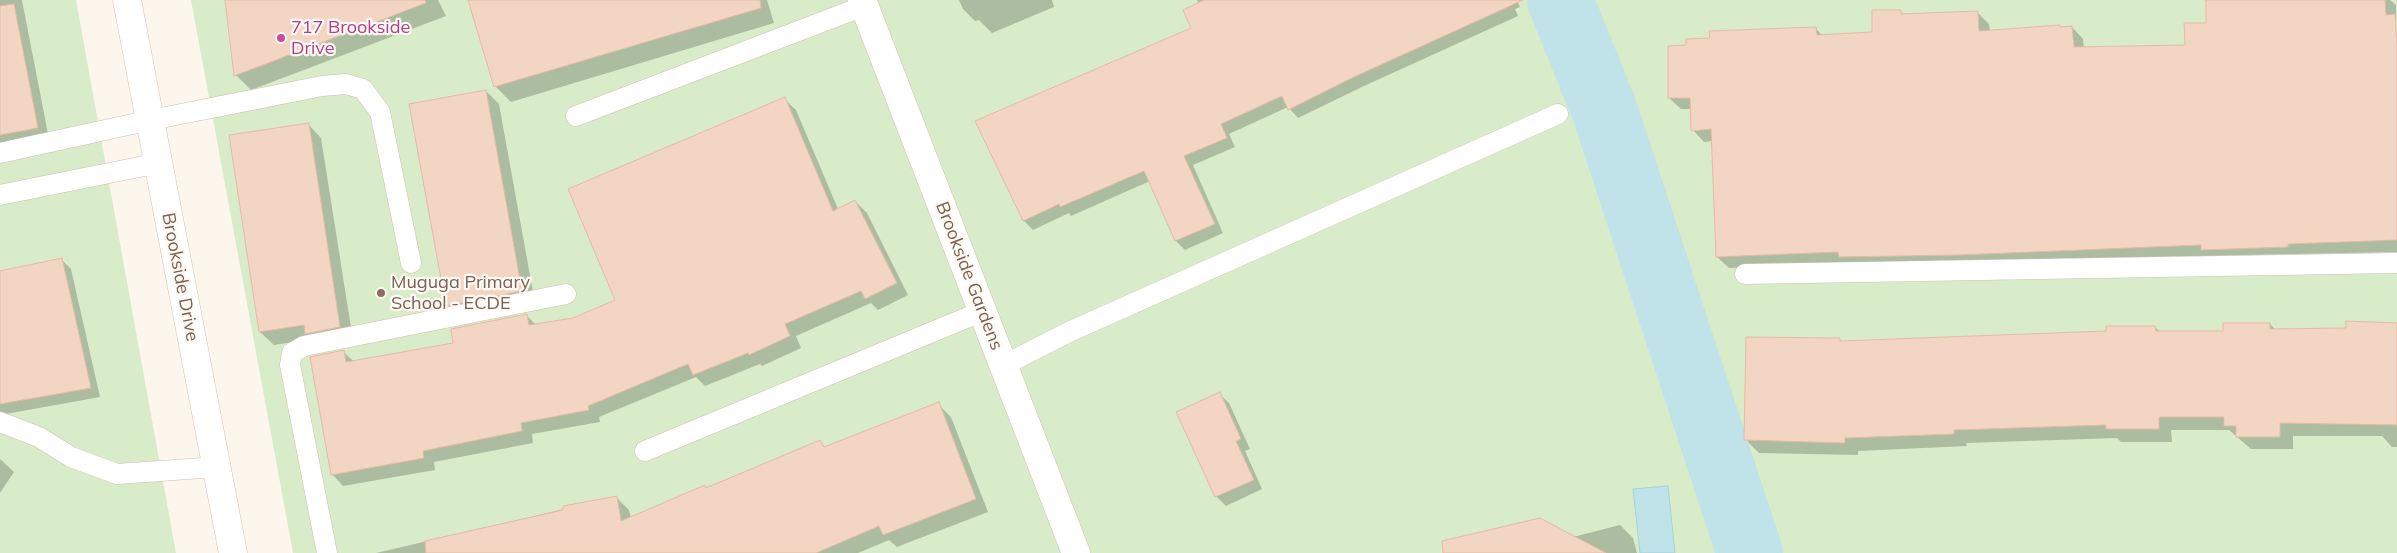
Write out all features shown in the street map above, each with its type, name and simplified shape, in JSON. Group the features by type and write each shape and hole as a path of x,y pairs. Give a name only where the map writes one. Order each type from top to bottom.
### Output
{"street":[{"name":"Brookside Drive","path":"128,0 233,553"},
{"name":"Brookside Gardens","path":"863,3 1076,553"}],"lane":[{"path":"576,116 863,3"},
{"path":"0,152 322,86 346,84 363,89 380,112 411,263"},
{"path":"1004,365 1080,327 1558,114"},
{"path":"0,195 158,163"},
{"path":"1745,274 2397,263"},
{"path":"328,553 290,366 292,353 304,346 566,294"},
{"path":"645,451 983,311"},
{"path":"0,422 39,437 71,457 117,474 217,467"}],"green space":[{"path":"0,0 76,0 176,553 0,553"},
{"path":"191,0 2397,0 2397,553 293,553"}],"water":[{"path":"1668,486 1675,553 1640,553 1633,489"}],"building":[{"name":"717 Brookside Drive","path":"225,0 425,0 426,3 234,76"},
{"path":"468,0 760,0 761,8 494,87"},
{"path":"1204,0 1523,0 1354,77 1288,110 1282,96 1221,124 1227,138 1184,156 1215,224 1175,241 1144,171 1060,207 1059,204 1023,221 975,121 1191,28 1183,10"},
{"path":"2206,0 2385,0 2386,15 2395,14 2397,46 2397,240 2288,244 2288,247 2201,250 2201,245 1959,255 1839,257 1838,252 1716,257 1711,129 1691,131 1690,98 1668,98 1668,46 1686,45 1686,39 1710,38 1709,31 1816,27 1817,35 1872,32 1872,10 1901,10 1901,14 1978,11 1979,31 2060,25 2060,27 2072,26 2074,47 2185,45 2184,23 2206,23"},
{"path":"14,4 38,128 0,135 0,6"},
{"path":"486,90 522,291 446,306 409,104"},
{"path":"785,97 833,211 855,200 897,283 865,299 861,291 785,324 790,336 749,355 748,353 693,375 688,364 588,406 589,410 521,423 522,431 423,451 424,458 331,475 310,357 344,350 346,362 453,343 451,329 527,314 529,325 573,318 615,300 568,189"},
{"path":"309,123 340,327 305,334 304,325 259,332 229,135"},
{"path":"62,258 91,388 0,404 0,271"},
{"path":"2346,321 2397,323 2397,425 2280,423 2280,437 2236,437 2236,426 2224,426 2224,417 2159,417 2159,429 2106,429 2106,425 1954,430 1954,434 1845,438 1845,443 1744,440 1746,337 1840,338 1840,341 2106,331 2106,326 2155,326 2156,331 2223,331 2223,323 2270,323 2270,329 2346,328"},
{"path":"1220,392 1241,439 1236,441 1254,480 1215,497 1176,412"},
{"path":"939,402 976,499 883,535 879,526 816,553 426,553 425,541 563,510 563,506 617,496 621,521 705,485 706,488 820,440 824,447"},
{"path":"1540,518 1606,553 1443,553 1442,541"}],"waterway":[{"path":"1560,0 1604,109 1750,553"}],"place":[{"name":"717 Brookside Drive","path":"281,38"},
{"name":"Muguga Primary School - ECDE","path":"381,293"}]}
